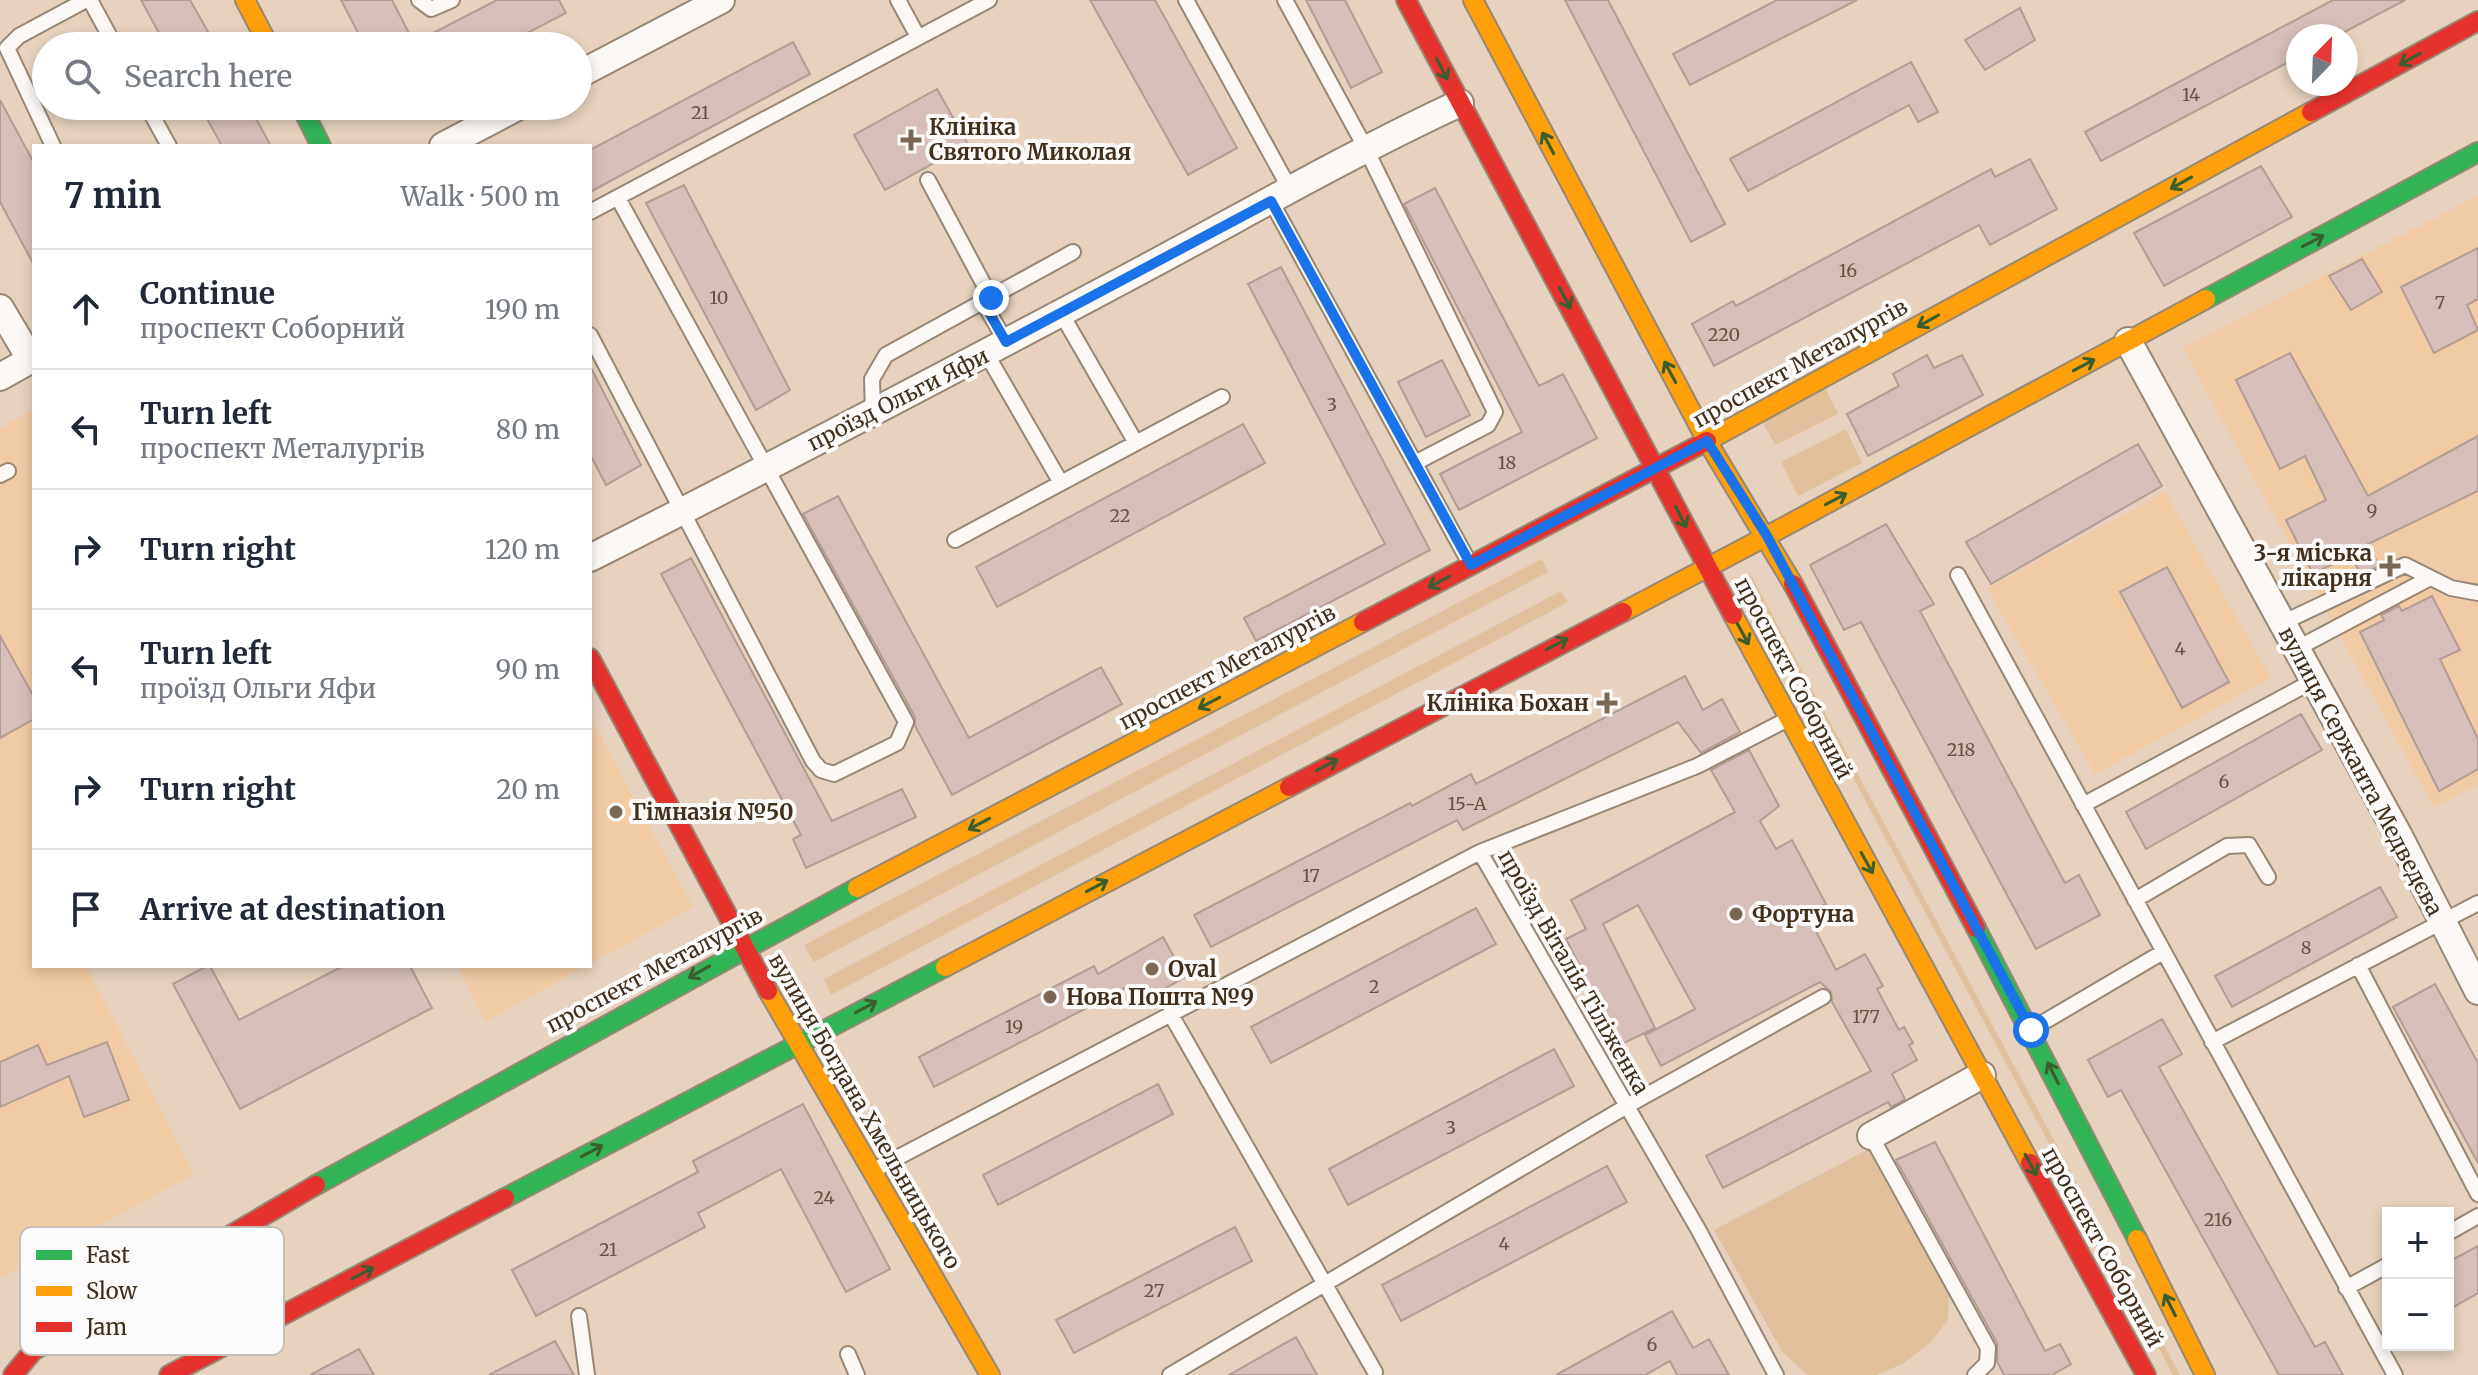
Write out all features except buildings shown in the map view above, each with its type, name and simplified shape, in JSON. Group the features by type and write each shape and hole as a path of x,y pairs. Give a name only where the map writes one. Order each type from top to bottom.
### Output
{"main road":[{"path":"245,0 262,32"},
{"name":"проспект Соборний","path":"1406,0 1788,719 2146,1375"},
{"name":"проспект Соборний","path":"1473,0 1707,441 1767,536 2031,1030 2205,1375"},
{"path":"2470,0 2478,19"},
{"name":"проспект Металургів","path":"244,1227 389,1142 743,948 1657,468 2478,19"},
{"path":"308,120 320,144"},
{"path":"284,1314 1706,565 1767,536 2478,152"},
{"name":"вулиця Богдана Хмельницького","path":"592,662 743,948 990,1375"},
{"path":"169,1375 207,1355"}],"street":[{"path":"592,68 721,0"},
{"name":"проїзд Ольги Яфи","path":"592,557 1061,313 1281,196 1365,147 1460,103"},
{"path":"447,144 492,120"},
{"path":"0,308 32,359 0,377"},
{"name":"вулиця Сержанта Медведєва","path":"2128,341 2478,991"},
{"path":"1871,1136 1982,1075"}],"lane":[{"path":"32,101 7,48 19,36 88,0 107,32"},
{"path":"419,0 431,9 452,0"},
{"path":"898,0 917,35"},
{"path":"592,211 917,35 989,0"},
{"path":"1186,0 1415,463 1471,565"},
{"path":"1285,0 1365,147 1495,412 1488,425 1415,463"},
{"path":"41,120 52,144"},
{"path":"155,120 168,144"},
{"path":"928,180 987,300 996,347 1061,483"},
{"path":"592,339 813,761 821,770 834,774 897,743 906,722 618,198"},
{"path":"1921,343 2032,278 2063,247"},
{"path":"873,412 872,379 886,355 1073,252"},
{"path":"1061,313 1136,443"},
{"path":"1816,381 1876,369"},
{"path":"955,540 1222,397"},
{"path":"2282,623 2405,565 2451,588 2478,593"},
{"path":"1958,575 2395,1375"},
{"path":"2296,649 2430,578"},
{"path":"2083,805 2313,681"},
{"path":"1480,852 1697,766 1788,719"},
{"path":"2135,900 2227,846 2249,845 2268,877"},
{"name":"проїзд Віталія Тіліженка","path":"872,1171 1480,852 1627,1106 1776,1375"},
{"path":"2212,1042 2478,903"},
{"path":"2031,1030 2163,952"},
{"path":"2358,965 2478,1194"},
{"path":"1170,1375 1627,1106 1823,997"},
{"path":"1170,1013 1327,1283 1375,1372"},
{"path":"1871,1136 1988,1348 1987,1363 1975,1375"},
{"path":"2454,1230 2478,1216"},
{"path":"2346,1288 2382,1268"},
{"path":"579,1316 587,1375"},
{"path":"848,1354 857,1375"}],"shaded area":[{"name":"3-я міська лікарня","path":"2478,196 2478,784 2434,808 2183,348"},
{"path":"1825,387 1838,414 1775,445 1761,419"},
{"path":"32,411 32,968 87,968 194,1174 95,1227 20,1227 20,1267 0,1278 0,428"},
{"path":"1846,429 1862,463 1798,496 1781,462"},
{"path":"2165,492 2271,678 2095,774 1987,588"},
{"path":"1542,559 1548,572 814,962 804,945"},
{"path":"1750,573 2180,1375 2173,1375 1745,576"},
{"path":"1561,591 1568,602 831,995 824,979"},
{"name":"Гімназія №50","path":"592,721 693,907 592,963"},
{"path":"458,968 582,968 486,1021"},
{"path":"1873,1147 1949,1282 1948,1320 1931,1342 1904,1363 1877,1375 1808,1375 1783,1353 1714,1230"}],"traffic: fast":[{"path":"308,120 320,144"},
{"path":"2206,299 2478,152"},
{"path":"316,1185 857,888"},
{"path":"1976,928 2137,1239"},
{"path":"505,1198 945,967"}],"traffic: slow":[{"path":"245,0 262,32"},
{"path":"1473,0 1707,441 1793,584"},
{"path":"1707,441 2311,112"},
{"path":"1767,536 2206,299"},
{"path":"1623,612 1767,536"},
{"path":"1733,615 2030,1163"},
{"path":"857,888 1363,622"},
{"path":"945,967 1289,787"},
{"path":"768,991 990,1375"},
{"path":"2137,1239 2205,1375"}],"traffic: jam":[{"path":"1406,0 1733,615"},
{"path":"2311,112 2478,21"},
{"path":"1363,622 1707,441"},
{"path":"1793,584 1976,928"},
{"path":"1289,787 1623,612"},
{"path":"592,662 768,991"},
{"path":"2030,1163 2146,1375"},
{"path":"244,1227 316,1185"},
{"path":"284,1314 505,1198"},
{"path":"13,1375 30,1355"},
{"path":"169,1375 207,1355"}],"place":[{"name":"Клініка Святого Миколая","path":"911,140"},
{"name":"3-я міська лікарня","path":"2390,566"},
{"name":"Клініка Бохан","path":"1607,703"},
{"name":"Гімназія №50","path":"616,812"},
{"name":"Фортуна","path":"1736,914"},
{"name":"Oval","path":"1152,969"},
{"name":"Нова Пошта №9","path":"1050,997"}],"route":[{"path":"991,298 983,302 1006,342 1271,201 1471,565 1707,441 1767,536 2031,1030"}]}
